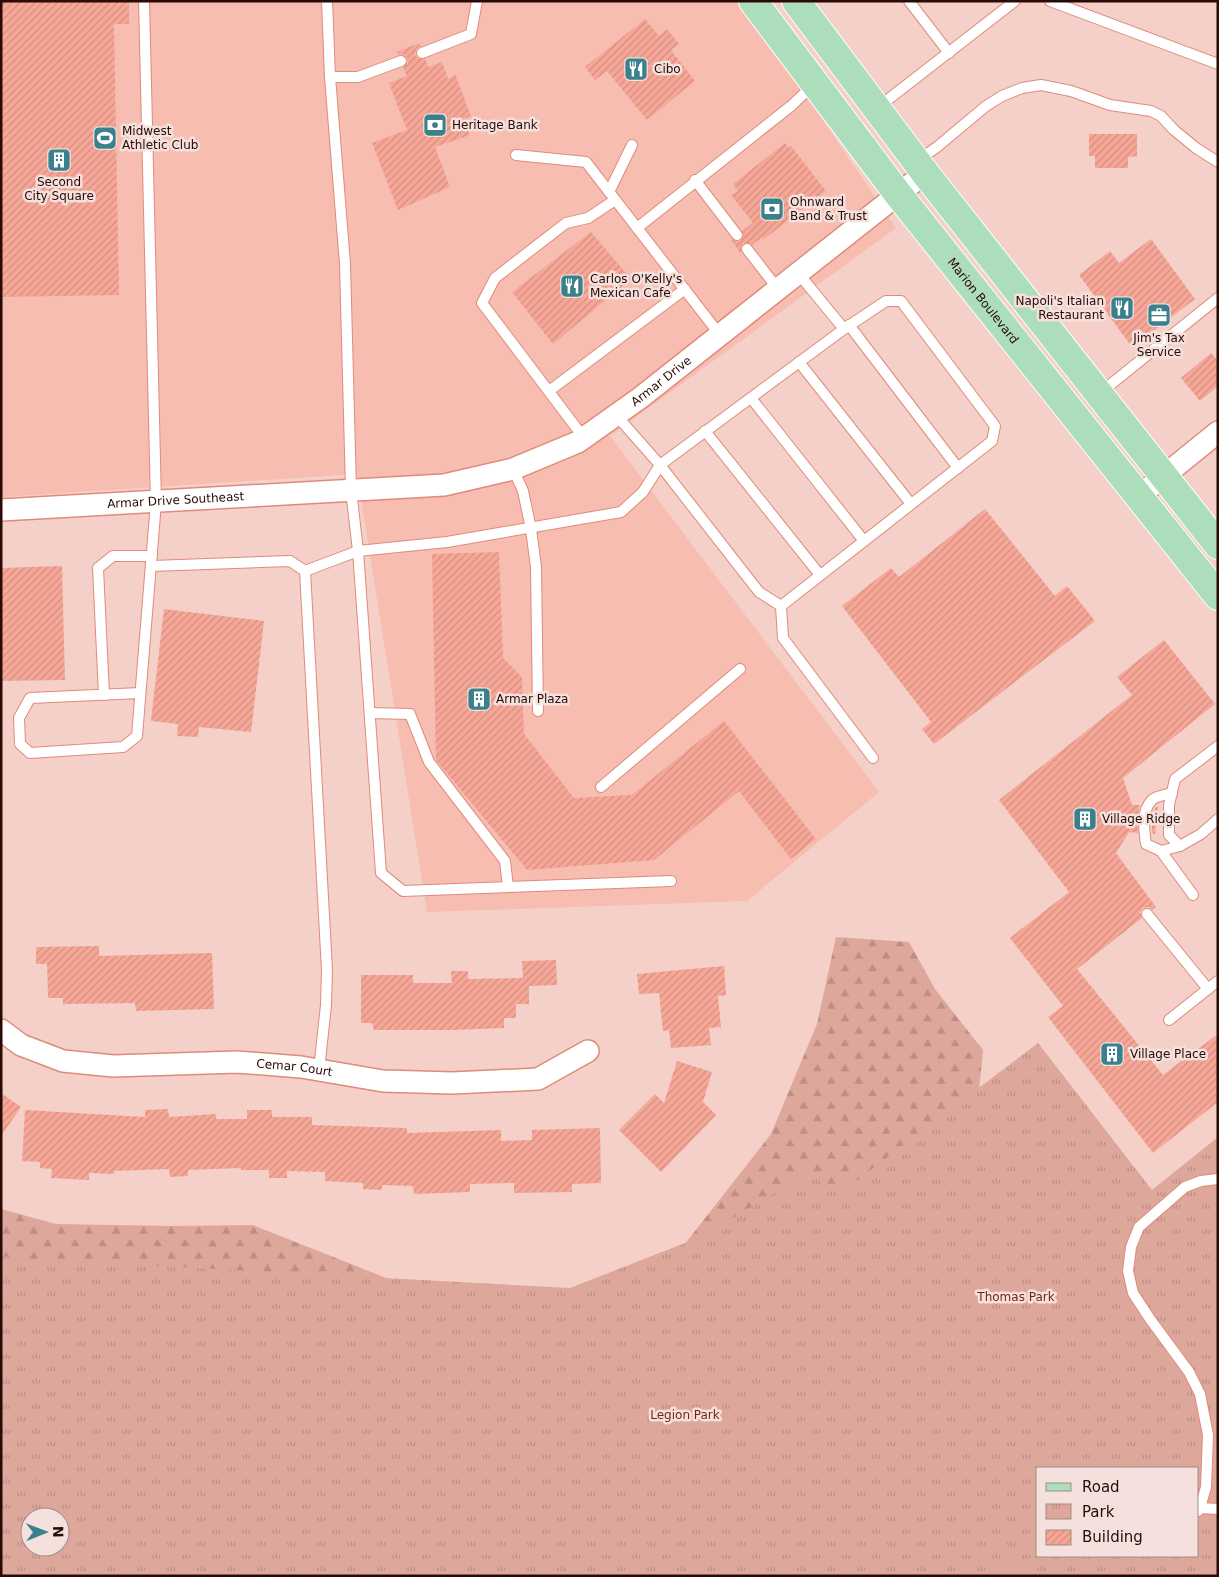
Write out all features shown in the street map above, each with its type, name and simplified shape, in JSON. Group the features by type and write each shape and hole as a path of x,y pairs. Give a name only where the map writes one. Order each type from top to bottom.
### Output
{"main road":[{"name":"Marion Boulevard","path":"753,1 898,194 1218,596"},
{"path":"796,1 920,168 1218,544"}],"street":[{"name":"Armar Drive","path":"351,490 444,485 513,469 578,442 640,398 898,194 920,168"},
{"path":"1139,496 1218,432"},
{"name":"Armar Drive Southeast","path":"1,510 351,490"},
{"name":"Cemar Court","path":"1,1030 21,1046 63,1060 113,1066 237,1062 301,1067 383,1081 452,1083 538,1078 588,1051"}],"lane":[{"path":"140,693 30,698 19,718 20,744 30,754 123,746 137,736 156,502 144,1"},
{"path":"327,1 330,77 344,264 351,490 358,551 381,873 403,891 671,881"},
{"path":"422,53 471,34 477,1"},
{"path":"909,1 949,53"},
{"path":"876,109 1016,1"},
{"path":"1050,1 1218,64"},
{"path":"330,77 358,77 401,61"},
{"path":"637,228 695,180 791,106 814,84"},
{"path":"920,168 937,147 986,106 1002,96 1022,88 1041,85 1071,91 1110,105 1151,111 1160,116 1196,148 1218,162"},
{"path":"584,438 482,303 495,278 566,223 588,218 612,196 632,145"},
{"path":"516,155 586,162 720,335"},
{"path":"695,180 737,235"},
{"path":"747,249 778,289"},
{"path":"798,273 847,327 958,468"},
{"path":"549,391 685,289"},
{"path":"1099,394 1218,298"},
{"path":"306,571 358,551 447,542 621,512 643,492 660,465 847,327 886,302 901,302 995,426 992,441 781,606"},
{"path":"799,362 911,504"},
{"path":"751,398 864,541"},
{"path":"616,415 660,465 759,592 781,606"},
{"path":"706,431 820,575"},
{"path":"513,469 523,491 536,566 538,710"},
{"path":"104,695 98,568 113,556 151,561 290,561 306,571"},
{"path":"306,571 327,970 326,1005 319,1070"},
{"path":"781,606 783,638 873,758"},
{"path":"601,787 740,669"},
{"path":"370,713 410,714 429,762 505,861 508,887"},
{"path":"1180,846 1168,835 1169,805 1175,779 1218,746"},
{"path":"1172,793 1153,799 1146,809 1144,827 1146,844 1161,851 1193,895"},
{"path":"1161,851 1180,846 1202,834 1218,819"},
{"path":"1147,914 1208,989"},
{"path":"1169,1020 1218,981"},
{"path":"1218,1179 1201,1181 1185,1187 1139,1227 1131,1247 1128,1271 1133,1293 1189,1372 1200,1394 1208,1435 1206,1487 1199,1510 1218,1509"}],"shaded area":[{"path":"1,1 737,1 780,57 896,228 610,436 879,792 747,901 427,912 357,474 1,497"}],"green space":[{"path":"836,937 909,942 935,989 983,1050 978,1101 888,1181 70,1545 70,1507 20,1507 20,1557 44,1557 1,1576 1,1209 56,1224 253,1225 449,1303 589,1305 677,1254 771,1134 817,1024"},
{"name":"Legion Park","path":"1038,1043 1152,1190 1218,1137 1218,1576 1,1576 1,1256 570,1288 703,1236 808,1173 839,1194"},
{"path":"1007,1561 1056,1576 1002,1576"}],"building":[{"name":"Second City Square","path":"1,1 129,1 129,24 114,24 119,295 1,297"},
{"name":"Cibo","path":"645,19 659,36 667,29 679,44 671,50 695,81 647,120 607,71 595,80 585,67"},
{"name":"Heritage Bank","path":"419,43 420,46 416,49 415,55 418,59 425,59 428,67 442,62 448,79 455,74 471,116 463,120 470,135 435,147 450,187 398,210 372,143 407,130 389,83 407,76 403,67 408,63 407,58 403,54 398,55 397,52"},
{"path":"1089,134 1137,134 1137,156 1128,157 1128,168 1095,168 1095,156 1089,156"},
{"name":"Ohnward Band & Trust","path":"785,143 789,148 791,146 826,191 764,239 762,237 752,245 743,243 741,254 731,240 741,241 743,237 742,231 753,223 731,195 738,191 733,184"},
{"name":"Carlos O'Kelly's Mexican Cafe","path":"591,232 631,279 553,344 512,292"},
{"path":"1151,239 1195,299 1132,347 1079,275 1110,251 1119,263"},
{"path":"1211,353 1218,361 1218,386 1200,401 1181,378"},
{"path":"985,509 1055,596 1067,586 1095,621 934,744 922,729 931,722 842,606 891,568 899,577"},
{"name":"Armar Plaza","path":"499,552 503,658 522,677 524,734 574,798 632,795 724,721 816,839 791,859 739,791 654,860 527,870 436,760 432,554"},
{"path":"62,566 65,680 1,681 1,568"},
{"path":"164,609 264,621 251,732 199,727 198,737 177,736 178,724 151,721"},
{"name":"Village Ridge","path":"1164,640 1215,704 1123,778 1132,805 1140,805 1137,820 1138,833 1129,832 1116,853 1156,907 1152,910 1149,907 1143,908 1140,912 1142,918 1077,969 1163,1075 1218,1034 1218,1102 1153,1153 1048,1017 1063,1006 1010,938 1069,892 999,800 1132,695 1117,677"},
{"path":"1156,807 1158,807 1155,834 1152,833 1152,816"},
{"path":"99,946 99,956 212,953 214,1009 136,1011 135,1003 63,1004 63,998 48,998 47,964 36,964 36,947"},
{"path":"556,960 557,985 529,986 529,1004 516,1004 516,1018 504,1018 504,1028 374,1030 372,1023 361,1023 361,975 413,975 413,983 452,983 451,971 468,971 468,979 523,978 522,961"},
{"path":"724,966 726,995 718,996 721,1027 709,1028 711,1045 671,1048 669,1030 663,1031 659,993 639,994 637,974"},
{"path":"677,1061 712,1072 703,1102 716,1115 661,1172 619,1130 655,1094 664,1103"},
{"path":"1,1093 21,1107 1,1136"},
{"path":"168,1109 169,1117 216,1114 216,1119 247,1119 247,1110 272,1110 272,1117 312,1117 312,1125 407,1128 407,1133 501,1130 501,1141 532,1140 532,1130 600,1128 601,1183 572,1184 572,1192 514,1193 514,1183 470,1184 470,1192 414,1194 413,1186 382,1185 382,1190 363,1189 363,1183 325,1181 325,1172 287,1171 287,1178 269,1178 269,1170 241,1170 241,1168 188,1170 188,1176 170,1177 169,1169 114,1171 114,1174 89,1173 89,1180 51,1178 52,1169 40,1168 40,1162 22,1161 25,1110 145,1117 145,1110"}],"place":[{"name":"Cibo","path":"636,69"},
{"name":"Heritage Bank","path":"435,125"},
{"name":"Midwest Athletic Club","path":"105,138"},
{"name":"Second City Square","path":"59,160"},
{"name":"Ohnward Band & Trust","path":"772,209"},
{"name":"Carlos O'Kelly's Mexican Cafe","path":"572,286"},
{"name":"Napoli's Italian Restaurant","path":"1122,308"},
{"name":"Jim's Tax Service","path":"1159,315"},
{"name":"Armar Plaza","path":"479,699"},
{"name":"Village Ridge","path":"1085,819"},
{"name":"Village Place","path":"1112,1054"}],"park label":[{"name":"Thomas Park","path":"1016,1297"}]}
